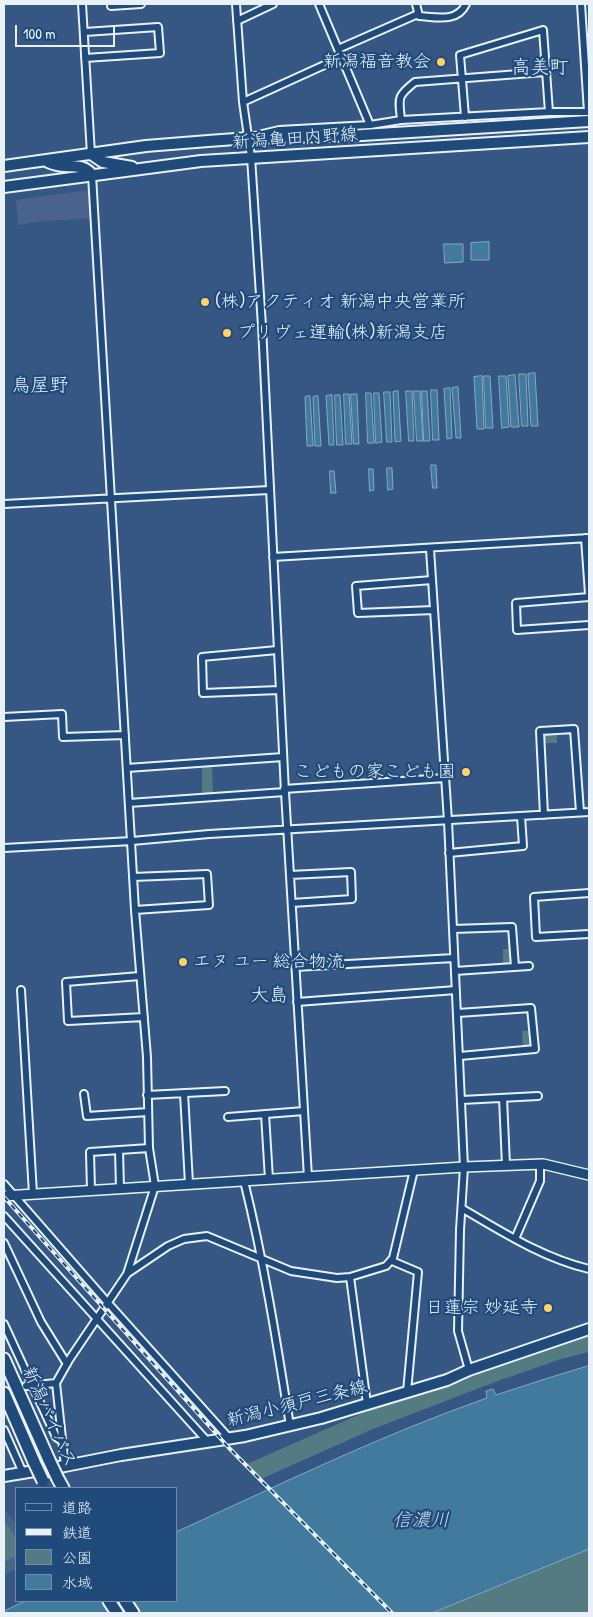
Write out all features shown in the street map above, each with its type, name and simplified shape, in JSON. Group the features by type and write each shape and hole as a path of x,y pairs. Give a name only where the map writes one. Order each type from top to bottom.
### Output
{"highway":[{"name":"新潟バイパス","path":"4,1359 60,1483"},
{"name":"新潟バイパス","path":"4,1393 45,1485"},
{"path":"111,1602 117,1613"},
{"path":"126,1602 133,1613"}],"main road":[{"name":"新潟亀田内野線","path":"4,166 173,143 249,138 362,135 589,115"},
{"name":"新潟亀田内野線","path":"4,187 138,168 251,158 589,137"},
{"path":"91,154 103,162 138,168"},
{"path":"42,161 61,166 82,167 92,175"},
{"name":"新潟小須戸三条線","path":"4,1476 120,1455 230,1439 290,1426 447,1380 469,1370 589,1330"}],"street":[{"path":"82,4 91,154"},
{"path":"111,4 111,6 141,4"},
{"path":"236,4 243,102 251,158 262,326 284,790 288,830 308,1177"},
{"path":"237,21 273,4"},
{"path":"319,4 370,125"},
{"path":"416,4 418,14"},
{"path":"338,49 418,14 419,16 451,18 462,11 466,4"},
{"path":"249,138 279,130 370,125 401,120 549,112 589,115 581,4"},
{"path":"85,32 158,27 160,53 85,58"},
{"path":"465,117 460,55 543,30 549,112"},
{"path":"243,102 342,57"},
{"path":"401,120 399,98 415,82 546,72"},
{"path":"65,1466 56,1383 127,1274 155,1186 150,1148 147,1058 135,910 92,175"},
{"path":"4,504 270,490"},
{"path":"273,558 587,538 589,596 516,603 517,630 589,625"},
{"path":"430,549 448,821 462,1100 464,1167 463,1209 460,1230 458,1331 469,1370"},
{"path":"432,580 356,586 356,595 358,613 434,610"},
{"path":"277,650 202,657 203,693 279,690"},
{"path":"4,717 62,714 63,737 125,735"},
{"path":"544,815 540,731 574,729 580,812"},
{"path":"127,768 283,758"},
{"path":"129,803 445,778"},
{"path":"4,848 589,812"},
{"path":"449,853 523,846 521,816"},
{"path":"290,875 351,872 352,899 292,903"},
{"path":"133,877 207,874 209,905 135,910"},
{"path":"589,893 534,897 536,937 589,934"},
{"path":"453,929 512,927 515,967"},
{"path":"295,968 454,958"},
{"path":"455,971 529,966"},
{"path":"140,976 66,982 68,1021 144,1017"},
{"path":"21,990 33,1194"},
{"path":"297,1002 456,990"},
{"path":"458,1013 531,1008 534,1050 460,1056"},
{"path":"147,1095 225,1091"},
{"path":"184,1093 189,1184"},
{"path":"84,1094 87,1116 148,1112"},
{"path":"462,1100 538,1096"},
{"path":"503,1098 506,1165"},
{"path":"228,1117 304,1111"},
{"path":"265,1114 269,1179"},
{"path":"91,1190 90,1152 150,1148"},
{"path":"118,1150 120,1188"},
{"path":"515,1239 540,1181 540,1164"},
{"path":"4,1196 506,1165 540,1164 589,1175"},
{"path":"127,1274 168,1246 184,1239 207,1236 291,1271 338,1278 350,1277 386,1266 392,1261 414,1170"},
{"path":"244,1181 272,1318 290,1426"},
{"path":"4,1184 230,1439"},
{"path":"463,1209 551,1257 588,1267"},
{"path":"4,1216 208,1442"},
{"path":"4,1243 41,1322 67,1364"},
{"path":"392,1261 418,1272 407,1392"},
{"path":"350,1277 367,1404"},
{"path":"4,1324 56,1437 62,1441"},
{"path":"26,1386 56,1383"},
{"path":"4,1430 23,1473"}],"shaded area":[{"path":"90,190 92,218 18,225 16,200"},
{"path":"4,1509 15,1523 15,1570 4,1575"}],"green space":[{"path":"557,732 557,743 545,743 544,733"},
{"path":"202,767 212,767 213,794 202,794"},
{"path":"503,949 511,949 512,963 503,963"},
{"path":"522,1031 530,1031 531,1046 523,1047"},
{"path":"589,1332 589,1352 561,1359 495,1382 373,1429 261,1479 247,1464 365,1412 373,1408 371,1406"},
{"path":"4,1520 15,1536 15,1556 4,1562"},
{"path":"589,1548 589,1613 433,1613"}],"water":[{"path":"489,242 489,260 471,260 471,243"},
{"path":"444,244 463,244 463,262 445,263"},
{"path":"535,373 538,426 531,426 528,374"},
{"path":"519,374 526,374 528,426 522,426"},
{"path":"515,375 519,427 511,427 508,376"},
{"path":"482,376 484,429 477,429 474,377"},
{"path":"484,376 490,376 493,428 486,428"},
{"path":"499,376 506,376 509,427 502,428"},
{"path":"458,387 461,438 456,438 452,388"},
{"path":"450,388 452,438 447,439 444,389"},
{"path":"431,390 437,390 439,440 433,440"},
{"path":"398,391 401,441 395,442 393,392"},
{"path":"406,391 412,391 414,441 409,441"},
{"path":"414,391 420,391 423,441 417,441"},
{"path":"422,391 427,391 430,441 424,441"},
{"path":"384,392 390,392 392,442 387,442"},
{"path":"366,393 371,393 374,443 368,443"},
{"path":"374,393 379,393 382,442 376,443"},
{"path":"344,394 349,394 352,444 346,444"},
{"path":"351,394 357,394 359,444 354,444"},
{"path":"332,395 334,445 329,445 326,396"},
{"path":"335,395 340,395 343,445 337,445"},
{"path":"310,396 313,446 307,446 305,397"},
{"path":"318,396 321,446 315,446 313,397"},
{"path":"431,465 436,465 437,488 433,488"},
{"path":"387,468 392,468 393,489 388,490"},
{"path":"369,469 373,469 374,490 370,491"},
{"path":"330,471 334,471 336,493 331,493"},
{"name":"信濃川","path":"589,1366 589,1549 432,1613 4,1613 4,1611 23,1602 178,1602 178,1531 369,1444 487,1398 486,1391 493,1389 496,1395"}],"railway":[{"path":"4,1197 229,1448 392,1613"}],"place":[{"name":"新潟福音教会","path":"441,62"},
{"name":"(株)アクティオ 新潟中央営業所","path":"205,302"},
{"name":"プリヴェ運輸(株)新潟支店","path":"227,333"},
{"name":"こどもの家こども園","path":"466,772"},
{"name":"エヌ ユー 総合物流","path":"183,962"},
{"name":"日蓮宗 妙延寺","path":"548,1308"}],"district":[{"name":"高美町","path":"540,68"},
{"name":"鳥屋野","path":"40,386"},
{"name":"大島","path":"269,996"}]}
